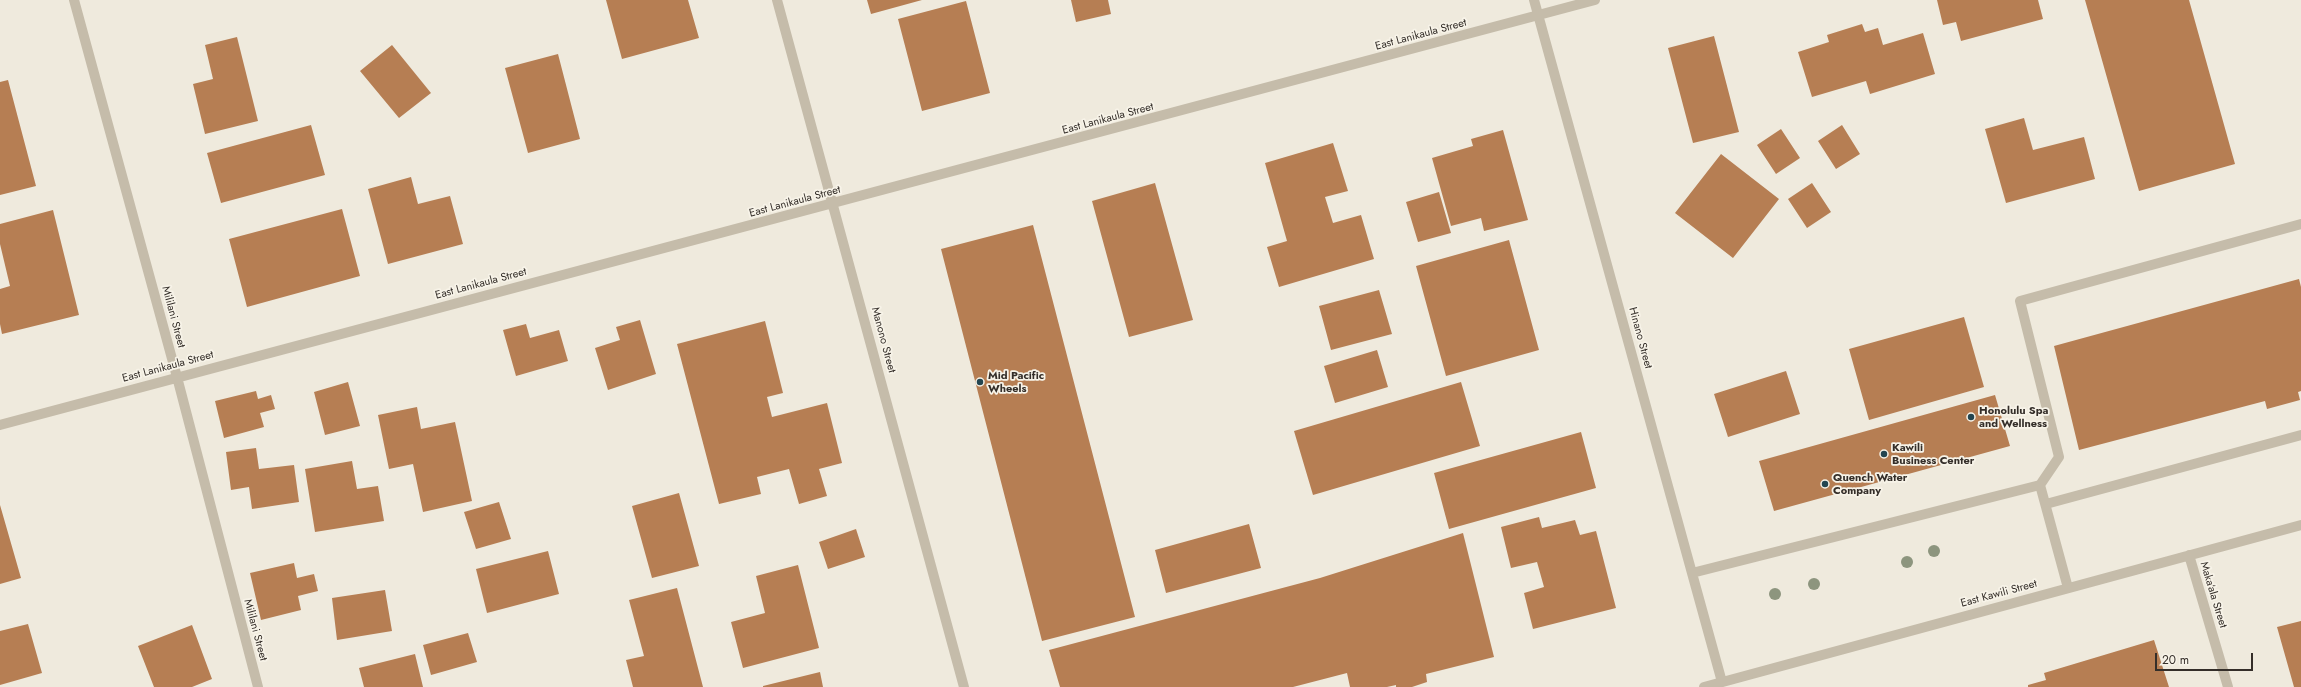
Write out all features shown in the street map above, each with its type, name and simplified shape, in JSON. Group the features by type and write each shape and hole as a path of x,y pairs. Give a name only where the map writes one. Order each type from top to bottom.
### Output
{"street":[{"name":"Mililani Street","path":"74,0 258,687"},
{"name":"Manono Street","path":"777,0 834,204 964,687"},
{"name":"Hinano Street","path":"1534,0 1722,682"},
{"name":"East Lanikaula Street","path":"0,425 1595,0"},
{"path":"1692,573 2040,484 2059,456 2020,301 2301,224"},
{"path":"2046,504 2301,435"},
{"path":"2040,484 2068,588"},
{"name":"East Kawili Street","path":"1704,687 2301,525"},
{"name":"Maka‘ala Street","path":"2189,555 2228,687"}],"building":[{"path":"606,0 688,0 699,38 622,59"},
{"path":"867,0 922,0 871,14"},
{"path":"1071,0 1108,0 1111,14 1076,22"},
{"path":"1937,0 2038,0 2043,19 1961,41 1956,22 1943,25"},
{"path":"2085,0 2189,0 2235,164 2139,191"},
{"path":"966,1 990,93 922,111 898,19"},
{"path":"1862,24 1865,32 1878,28 1883,45 1923,33 1935,74 1870,94 1866,81 1812,97 1798,52 1829,42 1827,35"},
{"path":"1714,36 1739,132 1693,143 1668,48"},
{"path":"237,37 258,121 205,134 193,84 213,79 205,45"},
{"path":"392,45 431,93 399,118 360,71"},
{"path":"558,54 580,139 528,153 505,68"},
{"path":"8,80 36,186 0,195 0,82"},
{"path":"2024,118 2033,150 2084,137 2095,179 2006,203 1985,129"},
{"path":"311,125 325,175 221,203 207,153"},
{"path":"1842,125 1860,154 1836,169 1818,141"},
{"path":"1781,129 1800,158 1776,174 1757,145"},
{"path":"1503,130 1528,220 1484,231 1481,218 1451,226 1432,158 1473,146 1471,139"},
{"path":"1333,143 1348,191 1325,197 1333,223 1361,215 1374,259 1279,287 1267,247 1287,241 1265,163"},
{"path":"1721,154 1779,199 1733,258 1675,213"},
{"path":"411,177 418,204 450,196 463,244 388,264 368,189"},
{"path":"1155,183 1193,320 1129,337 1092,201"},
{"path":"1812,183 1831,212 1807,228 1788,199"},
{"path":"1439,192 1451,233 1418,242 1406,202"},
{"path":"342,209 360,276 247,307 229,239"},
{"path":"53,210 79,315 2,334 0,324 0,289 10,286 0,244 0,224"},
{"path":"1033,225 1135,617 1042,641 941,249"},
{"path":"1509,240 1539,350 1446,376 1416,266"},
{"path":"2299,279 2301,287 2301,391 2298,392 2300,400 2267,409 2265,401 2079,450 2054,346"},
{"path":"1379,290 1392,334 1331,350 1319,306"},
{"path":"1964,317 1984,387 1869,420 1849,349"},
{"path":"640,320 656,374 608,390 595,348 620,340 616,327"},
{"path":"765,321 783,393 767,397 772,417 827,403 842,463 819,469 827,496 799,504 789,469 757,477 761,494 719,504 677,344"},
{"path":"526,324 530,338 559,330 568,361 516,376 503,330"},
{"path":"1377,350 1388,387 1335,403 1324,366"},
{"path":"1786,371 1800,414 1728,437 1714,394"},
{"path":"348,382 360,426 325,435 314,392"},
{"path":"1461,382 1480,446 1313,495 1294,431"},
{"path":"256,391 258,399 271,395 275,409 260,413 264,427 224,438 215,401"},
{"name":"Kawili Business Center","path":"1995,395 2010,446 1774,511 1759,461"},
{"path":"417,407 421,429 455,422 472,501 423,512 413,464 389,469 378,415"},
{"path":"1581,432 1596,488 1449,529 1434,473"},
{"path":"256,448 259,469 294,465 299,502 252,509 249,487 231,490 226,452"},
{"path":"352,461 357,489 378,486 384,521 315,532 305,469"},
{"path":"679,493 699,566 652,578 632,506"},
{"path":"499,502 511,539 476,549 464,512"},
{"path":"0,505 21,578 0,584"},
{"path":"1539,517 1542,528 1575,520 1580,535 1596,531 1616,608 1533,629 1524,593 1544,587 1537,562 1511,568 1501,527"},
{"path":"1249,524 1261,568 1166,593 1155,550"},
{"path":"856,529 865,557 828,569 819,542"},
{"path":"1463,533 1494,657 1426,674 1427,682 1412,687 1396,687 1396,685 1387,687 1350,687 1347,673 1293,687 1060,687 1049,650 1320,578"},
{"path":"548,551 559,594 487,613 476,569"},
{"path":"294,563 297,578 314,574 318,591 298,596 301,610 261,620 250,573"},
{"path":"798,565 819,648 743,668 731,622 765,613 756,576"},
{"path":"677,588 703,687 633,687 626,660 644,656 629,600"},
{"path":"385,590 392,631 337,640 332,598"},
{"path":"2301,621 2301,687 2294,687 2277,627"},
{"path":"28,624 42,673 0,685 0,631"},
{"path":"192,625 212,679 192,687 154,687 138,646"},
{"path":"468,633 477,662 431,675 423,645"},
{"path":"2154,640 2169,687 2028,687 2028,685 2046,680 2044,673"},
{"path":"415,654 423,687 364,687 359,668"},
{"path":"820,672 823,687 763,687 763,686"}],"place":[{"name":"Mid Pacific Wheels","path":"980,382"},
{"name":"Honolulu Spa and Wellness","path":"1971,417"},
{"name":"Kawili Business Center","path":"1884,454"},
{"name":"Quench Water Company","path":"1825,484"}]}
